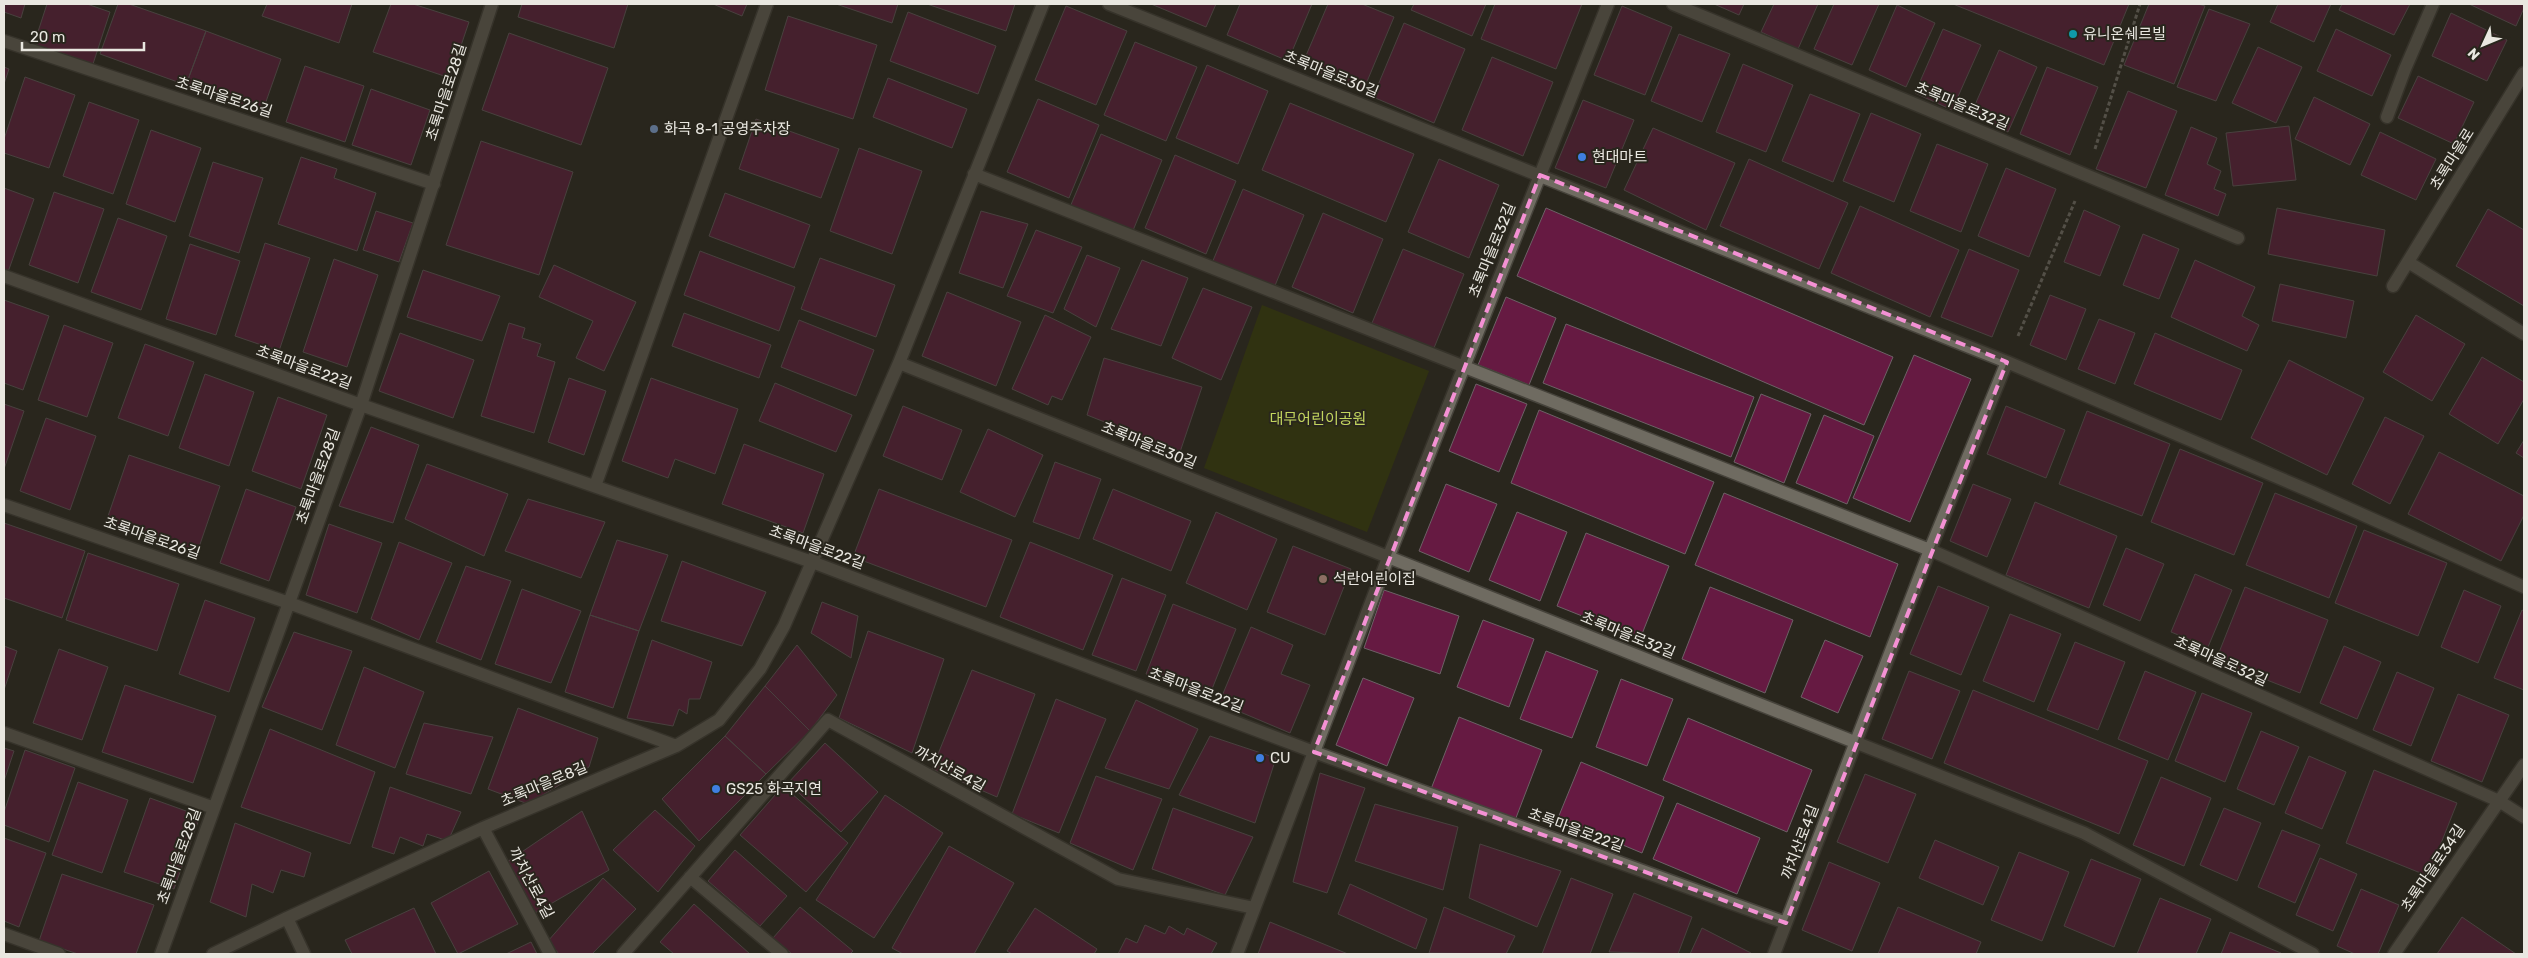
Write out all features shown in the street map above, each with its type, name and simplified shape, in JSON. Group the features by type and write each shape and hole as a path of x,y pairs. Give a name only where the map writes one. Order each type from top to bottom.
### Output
{"street":[{"name":"초록마을로28길","path":"161,954 361,405 492,4"},
{"path":"595,486 767,4"},
{"path":"812,562 899,363 1043,4"},
{"name":"초록마을로30길","path":"1109,4 1540,175"},
{"name":"초록마을로32길","path":"1314,752 1388,558 1608,4"},
{"name":"초록마을로32길","path":"1673,4 2238,238"},
{"path":"2387,118 2404,69 2433,4"},
{"name":"초록마을로26길","path":"4,41 434,184"},
{"name":"초록마을로","path":"2393,286 2524,73"},
{"path":"974,174 1464,366"},
{"path":"1540,175 2007,362 2312,492 2524,587"},
{"path":"2408,262 2524,334"},
{"name":"초록마을로22길","path":"4,276 361,405 812,562 1314,752 1786,923"},
{"path":"1856,742 1930,550 2007,362"},
{"name":"초록마을로30길","path":"899,363 1388,558"},
{"name":"초록마을로32길","path":"1464,366 1930,550 2499,801"},
{"name":"초록마을로26길","path":"4,505 289,602 676,746"},
{"name":"초록마을로32길","path":"1388,558 2084,833 2313,954"},
{"name":"초록마을로8길","path":"213,954 483,828 676,746 719,720 760,669 784,626 812,562"},
{"name":"까치산로4길","path":"623,954 828,720 1118,879 1254,908"},
{"path":"4,733 214,808"},
{"name":"까치산로4길","path":"1774,954 1856,742"},
{"path":"1237,954 1314,752"},
{"name":"초록마을로34길","path":"2394,954 2524,764"},
{"path":"2499,801 2524,817"},
{"name":"까치산로4길","path":"483,828 550,954"},
{"path":"690,877 782,954"},
{"path":"287,918 304,954"},
{"path":"4,934 59,954"}],"path":[{"path":"2007,362 2086,175 2140,4"}],"highlighted area":[{"path":"1540,175 2007,362 1786,923 1314,752"}],"green space":[{"name":"대무어린이공원","path":"1262,305 1429,371 1367,532 1204,468"}],"building":[{"path":"4,4 25,4 21,18 4,12"},
{"path":"47,4 87,4 110,12 92,67 33,47"},
{"path":"118,4 129,4 206,31 186,85 100,54"},
{"path":"267,4 352,4 339,43 262,16"},
{"path":"391,4 413,4 469,22 450,78 373,52"},
{"path":"522,4 628,4 614,48 518,17"},
{"path":"713,4 747,4 742,16"},
{"path":"836,4 898,4 892,23"},
{"path":"927,4 1015,4 1006,31"},
{"path":"1151,4 1216,4 1206,27"},
{"path":"1240,4 1312,4 1288,61 1227,35"},
{"path":"1328,4 1362,4 1394,17 1363,91 1302,65"},
{"path":"1414,4 1486,4 1472,36 1411,10"},
{"path":"1495,4 1582,4 1556,69 1481,39"},
{"path":"1714,4 1744,4 1739,15"},
{"path":"1774,4 1818,4 1798,49 1761,32"},
{"path":"1834,4 1879,4 1852,65 1814,49"},
{"name":"유니온쉐르빌","path":"1953,4 2129,4 2104,65"},
{"path":"2149,4 2198,4 2205,6 2174,84 2124,65"},
{"path":"2278,4 2331,4 2314,42 2270,22"},
{"path":"2342,4 2410,4 2394,35 2339,10"},
{"path":"2469,4 2524,4 2524,8 2516,26"},
{"path":"1897,5 1935,23 1906,87 1869,70"},
{"path":"1066,6 1127,31 1096,105 1035,80"},
{"path":"1622,6 1672,27 1645,95 1594,75"},
{"path":"2209,9 2250,24 2216,101 2177,87"},
{"path":"908,12 996,46 978,94 890,61"},
{"path":"2451,13 2507,40 2487,81 2432,56"},
{"path":"788,16 877,45 853,119 765,90"},
{"path":"1404,23 1465,49 1434,123 1373,97"},
{"path":"1943,29 1981,45 1952,110 1915,93"},
{"path":"2336,29 2391,55 2372,96 2317,71"},
{"path":"206,31 281,59 262,113 186,85"},
{"path":"509,33 608,68 581,145 482,110"},
{"path":"1679,34 1730,54 1702,122 1651,101"},
{"path":"1135,42 1197,67 1166,141 1104,115"},
{"path":"2258,47 2302,67 2276,123 2232,103"},
{"path":"1999,50 2037,67 2008,132 1971,114"},
{"path":"1492,57 1553,82 1523,156 1462,130"},
{"path":"1743,64 1793,85 1766,152 1716,132"},
{"path":"1207,65 1268,91 1238,164 1176,138"},
{"path":"305,66 364,86 345,142 286,122"},
{"path":"4,67 9,69 4,84"},
{"path":"2047,67 2098,87 2070,155 2020,134"},
{"path":"2418,76 2474,102 2454,144 2398,118"},
{"path":"25,77 75,95 49,168 4,153 4,139"},
{"path":"888,78 967,109 952,148 873,117"},
{"path":"371,89 430,110 411,165 352,145"},
{"path":"2128,91 2177,111 2146,188 2096,169"},
{"path":"1810,94 1860,114 1833,182 1782,161"},
{"path":"2314,97 2370,124 2350,165 2295,139"},
{"path":"1038,99 1099,125 1069,198 1007,172"},
{"path":"1583,100 1634,120 1606,188 1555,168"},
{"path":"89,102 139,120 113,194 63,176"},
{"path":"1290,103 1414,154 1386,222 1262,170"},
{"path":"1871,113 1921,134 1894,202 1843,181"},
{"path":"756,119 839,149 821,198 739,169"},
{"path":"2289,126 2296,180 2233,186 2226,133"},
{"path":"2191,127 2217,138 2207,164 2221,171 2214,189 2226,194 2218,216 2165,195"},
{"path":"1653,128 1735,163 1706,230 1624,190"},
{"path":"151,130 201,148 175,222 126,204"},
{"path":"2380,132 2436,159 2416,200 2361,175"},
{"path":"1101,134 1162,160 1132,233 1070,207"},
{"path":"481,141 573,172 539,275 446,245"},
{"path":"1937,144 1988,164 1961,232 1910,211"},
{"path":"859,148 922,171 892,254 830,231"},
{"path":"1175,155 1236,181 1206,254 1145,228"},
{"path":"301,157 337,169 334,178 376,193 357,251 278,224"},
{"path":"1439,159 1499,185 1469,258 1408,232"},
{"path":"1749,159 1848,203 1819,269 1720,226"},
{"path":"213,162 263,178 239,253 189,236"},
{"path":"2006,168 2056,189 2029,257 1978,236"},
{"path":"4,188 34,199 8,272 4,271"},
{"path":"1243,189 1304,215 1274,288 1212,263"},
{"path":"54,192 104,209 78,283 29,265"},
{"path":"725,193 810,225 794,268 709,236"},
{"path":"1860,206 1959,250 1930,317 1831,273"},
{"path":"1546,208 1893,357 1864,425 1517,276"},
{"path":"2277,208 2385,230 2377,276 2268,254"},
{"path":"2488,209 2524,230 2524,306 2456,266"},
{"path":"2084,210 2120,226 2100,276 2064,262"},
{"path":"376,211 413,223 399,262 363,250"},
{"path":"981,211 1028,224 1003,288 959,273"},
{"path":"1323,213 1383,239 1353,313 1292,287"},
{"path":"118,218 167,236 141,310 91,292"},
{"path":"1036,230 1082,247 1053,313 1007,296"},
{"path":"2143,234 2179,249 2159,299 2123,285"},
{"path":"265,243 310,258 279,351 235,336"},
{"path":"190,244 240,261 216,335 166,319"},
{"path":"1403,249 1464,274 1434,348 1372,323"},
{"path":"1969,249 2019,270 1992,337 1941,317"},
{"path":"700,251 795,287 779,331 684,295"},
{"path":"1087,255 1120,268 1096,327 1064,309"},
{"path":"820,258 895,285 876,337 801,309"},
{"path":"334,259 378,275 347,367 303,352"},
{"path":"1142,260 1188,278 1161,346 1111,329"},
{"path":"2195,260 2255,287 2242,316 2259,325 2247,351 2171,317"},
{"path":"554,265 636,302 604,371 576,358 593,321 539,297"},
{"path":"423,270 500,296 482,341 407,317"},
{"path":"2280,284 2354,301 2346,338 2272,321"},
{"path":"1203,288 1252,307 1221,380 1172,358"},
{"path":"947,292 1021,322 996,386 922,356"},
{"path":"2050,295 2086,309 2066,360 2030,345"},
{"path":"1506,297 1556,318 1529,385 1478,365"},
{"path":"4,300 49,316 23,390 4,383"},
{"path":"684,313 771,345 759,378 672,346"},
{"path":"1045,315 1091,337 1062,400 1052,396 1048,405 1012,389"},
{"path":"2416,315 2465,344 2432,401 2383,372"},
{"path":"2099,319 2135,333 2115,384 2078,369"},
{"path":"799,320 874,350 856,396 781,367"},
{"path":"509,323 525,328 522,338 541,344 537,356 555,362 534,433 481,416"},
{"path":"1566,324 1754,397 1731,457 1543,383"},
{"path":"64,325 113,343 87,417 38,400"},
{"path":"400,333 474,360 453,418 379,391"},
{"path":"2155,333 2242,370 2221,420 2134,384"},
{"path":"145,344 194,362 168,436 118,418"},
{"path":"1914,355 1971,379 1910,522 1853,498"},
{"path":"2482,357 2524,382 2524,399 2498,444 2449,414"},
{"path":"1104,358 1202,387 1180,452 1087,415"},
{"path":"2289,360 2364,398 2327,475 2251,438"},
{"path":"205,374 254,392 229,466 179,448"},
{"path":"569,378 606,391 584,455 548,442"},
{"path":"651,378 738,409 715,474 675,459 668,478 622,461"},
{"path":"775,383 852,415 836,452 759,421"},
{"path":"1476,384 1527,404 1499,472 1449,451"},
{"path":"1761,394 1811,414 1784,483 1734,462"},
{"path":"278,397 327,415 301,489 252,471"},
{"path":"4,404 24,411 4,469"},
{"path":"903,406 962,430 942,480 883,456"},
{"path":"2006,406 2065,430 2046,478 1987,454"},
{"path":"1539,410 1714,482 1685,554 1511,483"},
{"path":"2087,411 2170,444 2142,516 2059,484"},
{"path":"1824,415 1874,436 1847,504 1796,483"},
{"path":"2385,417 2424,436 2390,504 2352,484"},
{"path":"46,418 96,436 70,510 20,491"},
{"path":"371,427 419,445 393,523 339,506"},
{"path":"988,429 1043,455 1015,517 960,492"},
{"path":"2524,440 2524,458 2516,453"},
{"path":"744,444 824,474 803,533 722,504"},
{"path":"2180,449 2263,483 2234,555 2151,522"},
{"path":"2439,452 2524,496 2524,515 2501,561 2408,514"},
{"path":"129,455 220,486 197,553 106,522"},
{"path":"1055,462 1101,479 1079,539 1033,522"},
{"path":"427,464 508,494 484,556 405,519"},
{"path":"1446,484 1497,504 1469,572 1419,551"},
{"path":"1973,484 2011,499 1987,557 1950,541"},
{"path":"246,489 296,507 269,581 220,563"},
{"path":"879,489 1012,540 986,607 853,557"},
{"path":"1113,489 1191,521 1171,571 1093,539"},
{"path":"1724,493 1898,564 1870,637 1695,565"},
{"path":"2275,493 2357,526 2329,598 2246,565"},
{"path":"528,499 605,522 581,578 505,551"},
{"path":"2035,502 2117,536 2089,608 2006,575"},
{"path":"1216,512 1277,539 1247,610 1186,583"},
{"path":"1517,512 1567,532 1540,601 1489,580"},
{"path":"4,523 85,551 62,618 4,598"},
{"path":"329,524 382,543 357,613 306,595"},
{"path":"2364,530 2447,563 2418,636 2335,603"},
{"path":"1586,533 1669,566 1640,639 1557,606"},
{"path":"617,540 668,555 639,631 590,615"},
{"path":"399,542 452,563 419,640 371,619"},
{"path":"1030,542 1113,575 1083,650 1000,617"},
{"path":"1293,546 1351,569 1325,635 1267,612"},
{"path":"2126,548 2164,564 2140,621 2103,605"},
{"path":"88,553 179,584 157,651 66,620"},
{"path":"682,561 766,592 742,646 661,621"},
{"path":"466,566 511,581 481,660 436,642"},
{"path":"2195,574 2232,590 2208,647 2171,632"},
{"path":"1122,578 1166,595 1136,671 1092,655"},
{"path":"1938,586 1989,607 1961,675 1910,654"},
{"path":"1710,587 1793,620 1765,693 1682,659"},
{"path":"2245,587 2328,620 2300,693 2216,660"},
{"path":"522,589 581,611 551,683 495,664"},
{"path":"1384,590 1459,616 1440,674 1364,648"},
{"path":"2464,590 2501,606 2478,663 2441,647"},
{"path":"205,600 255,618 229,692 179,674"},
{"path":"822,602 858,616 851,658 811,633"},
{"path":"1173,604 1236,629 1208,699 1146,674"},
{"path":"2522,610 2524,611 2524,690 2494,678"},
{"path":"2010,614 2061,634 2034,702 1983,681"},
{"path":"590,615 639,631 613,708 565,692"},
{"path":"1483,620 1534,639 1509,707 1457,687"},
{"path":"1251,627 1293,645 1281,674 1310,685 1290,733 1219,703"},
{"path":"868,631 944,659 912,753 839,718"},
{"path":"294,632 352,651 322,730 262,707"},
{"path":"652,640 712,662 700,699 689,699 687,714 679,709 673,726 627,718"},
{"path":"1825,640 1863,656 1838,713 1801,697"},
{"path":"2075,642 2125,662 2098,730 2047,710"},
{"path":"797,645 837,695 810,731 765,686"},
{"path":"4,646 17,651 4,690"},
{"path":"2344,646 2381,662 2357,719 2320,703"},
{"path":"59,649 108,667 82,740 33,723"},
{"path":"1546,651 1598,671 1572,738 1520,719"},
{"path":"364,667 424,692 395,768 336,745"},
{"path":"972,670 1035,694 997,797 932,769"},
{"path":"1909,671 1960,691 1932,759 1882,739"},
{"path":"2145,671 2196,692 2168,760 2118,739"},
{"path":"2397,672 2434,688 2411,746 2373,730"},
{"path":"1363,678 1414,698 1387,766 1336,745"},
{"path":"1621,679 1673,699 1647,766 1596,747"},
{"path":"125,685 216,716 193,783 102,752"},
{"path":"765,686 810,731 766,774 725,736"},
{"path":"1973,690 2148,761 2119,834 1944,763"},
{"path":"2202,693 2252,713 2225,782 2175,761"},
{"path":"2458,694 2509,715 2482,782 2431,761"},
{"path":"1056,699 1106,719 1059,833 1012,814"},
{"path":"1136,700 1198,729 1169,789 1105,768"},
{"path":"518,708 598,738 589,767 528,804 488,789"},
{"path":"1459,717 1542,750 1514,823 1431,789"},
{"path":"1688,718 1812,770 1787,832 1663,780"},
{"path":"424,723 493,737 471,794 406,774"},
{"path":"270,729 375,772 350,844 241,807"},
{"path":"2261,731 2299,747 2274,805 2237,789"},
{"path":"725,736 766,774 699,841 662,799"},
{"path":"1210,736 1276,758 1255,823 1179,795"},
{"path":"825,743 878,792 841,832 788,783"},
{"path":"4,748 14,751 4,781"},
{"path":"25,750 75,768 49,842 4,825 4,812"},
{"path":"2309,756 2346,772 2322,829 2285,813"},
{"path":"1581,762 1664,797 1642,853 1558,818"},
{"path":"2374,770 2457,803 2428,876 2346,843"},
{"path":"1320,773 1365,788 1327,893 1293,882"},
{"path":"1865,774 1916,794 1888,863 1837,842"},
{"path":"1096,776 1162,799 1133,870 1070,843"},
{"path":"2161,777 2211,798 2184,866 2133,845"},
{"path":"78,782 128,800 102,873 52,855"},
{"path":"783,786 848,843 806,892 740,835"},
{"path":"390,787 461,812 448,841 427,834 423,846 400,837 394,854 372,847"},
{"path":"885,795 943,833 874,938 816,900"},
{"path":"150,798 200,816 174,889 124,872"},
{"path":"1677,803 1760,838 1737,894 1653,859"},
{"path":"1375,804 1458,827 1443,890 1355,861"},
{"path":"1173,808 1253,837 1225,895 1152,869"},
{"path":"2224,808 2261,823 2237,881 2200,865"},
{"path":"655,810 695,846 658,892 613,850"},
{"path":"582,811 609,870 535,913 507,862"},
{"path":"235,823 311,853 304,877 281,870 273,893 252,884 246,917 210,902"},
{"path":"2282,830 2320,845 2295,903 2258,887"},
{"path":"4,838 46,853 19,927 4,921"},
{"path":"1935,840 1999,867 1983,905 1919,878"},
{"path":"1480,844 1561,871 1537,927 1469,898"},
{"path":"949,846 1014,883 974,954 903,954 892,948"},
{"path":"735,850 787,896 760,926 708,881"},
{"path":"2019,852 2069,872 2042,941 1991,920"},
{"path":"2320,858 2357,874 2333,931 2296,915"},
{"path":"2091,859 2141,879 2114,947 2064,926"},
{"path":"1829,862 1880,883 1852,951 1802,930"},
{"path":"489,871 518,924 458,954 431,903"},
{"path":"62,874 154,905 136,954 78,954 39,941"},
{"path":"603,878 636,909 592,954 559,954 548,941"},
{"path":"1571,878 1613,894 1590,954 1542,954"},
{"path":"1350,884 1427,919 1416,949 1338,914"},
{"path":"2361,889 2399,905 2378,954 2355,954 2337,946"},
{"path":"1634,893 1692,917 1678,954 1609,952"},
{"path":"2160,898 2211,919 2196,954 2137,954"},
{"path":"694,904 750,954 674,954 660,942"},
{"path":"800,907 853,951 850,954 792,954 773,938"},
{"path":"1444,907 1515,936 1506,954 1429,953"},
{"path":"1898,907 1981,942 1976,954 1878,954"},
{"path":"414,908 436,954 352,954 345,940"},
{"path":"1035,908 1097,949 1094,954 1012,954 1007,951"},
{"path":"2462,917 2516,954 2437,954"},
{"path":"1270,922 1348,954 1258,954"},
{"path":"1145,925 1165,934 1169,926 1184,935 1187,928 1217,943 1211,954 1118,954 1126,938 1137,943"},
{"path":"1702,928 1751,953 1751,954 1690,954"},
{"path":"2230,932 2281,953 2221,954"},
{"path":"531,942 537,954 506,954"}],"place":[{"name":"유니온쉐르빌","path":"2073,34"},
{"name":"화곡 8-1 공영주차장","path":"654,129"},
{"name":"현대마트","path":"1582,157"},
{"name":"석란어린이집","path":"1323,579"},
{"name":"CU","path":"1260,758"},
{"name":"GS25 화곡지연","path":"716,789"}]}
